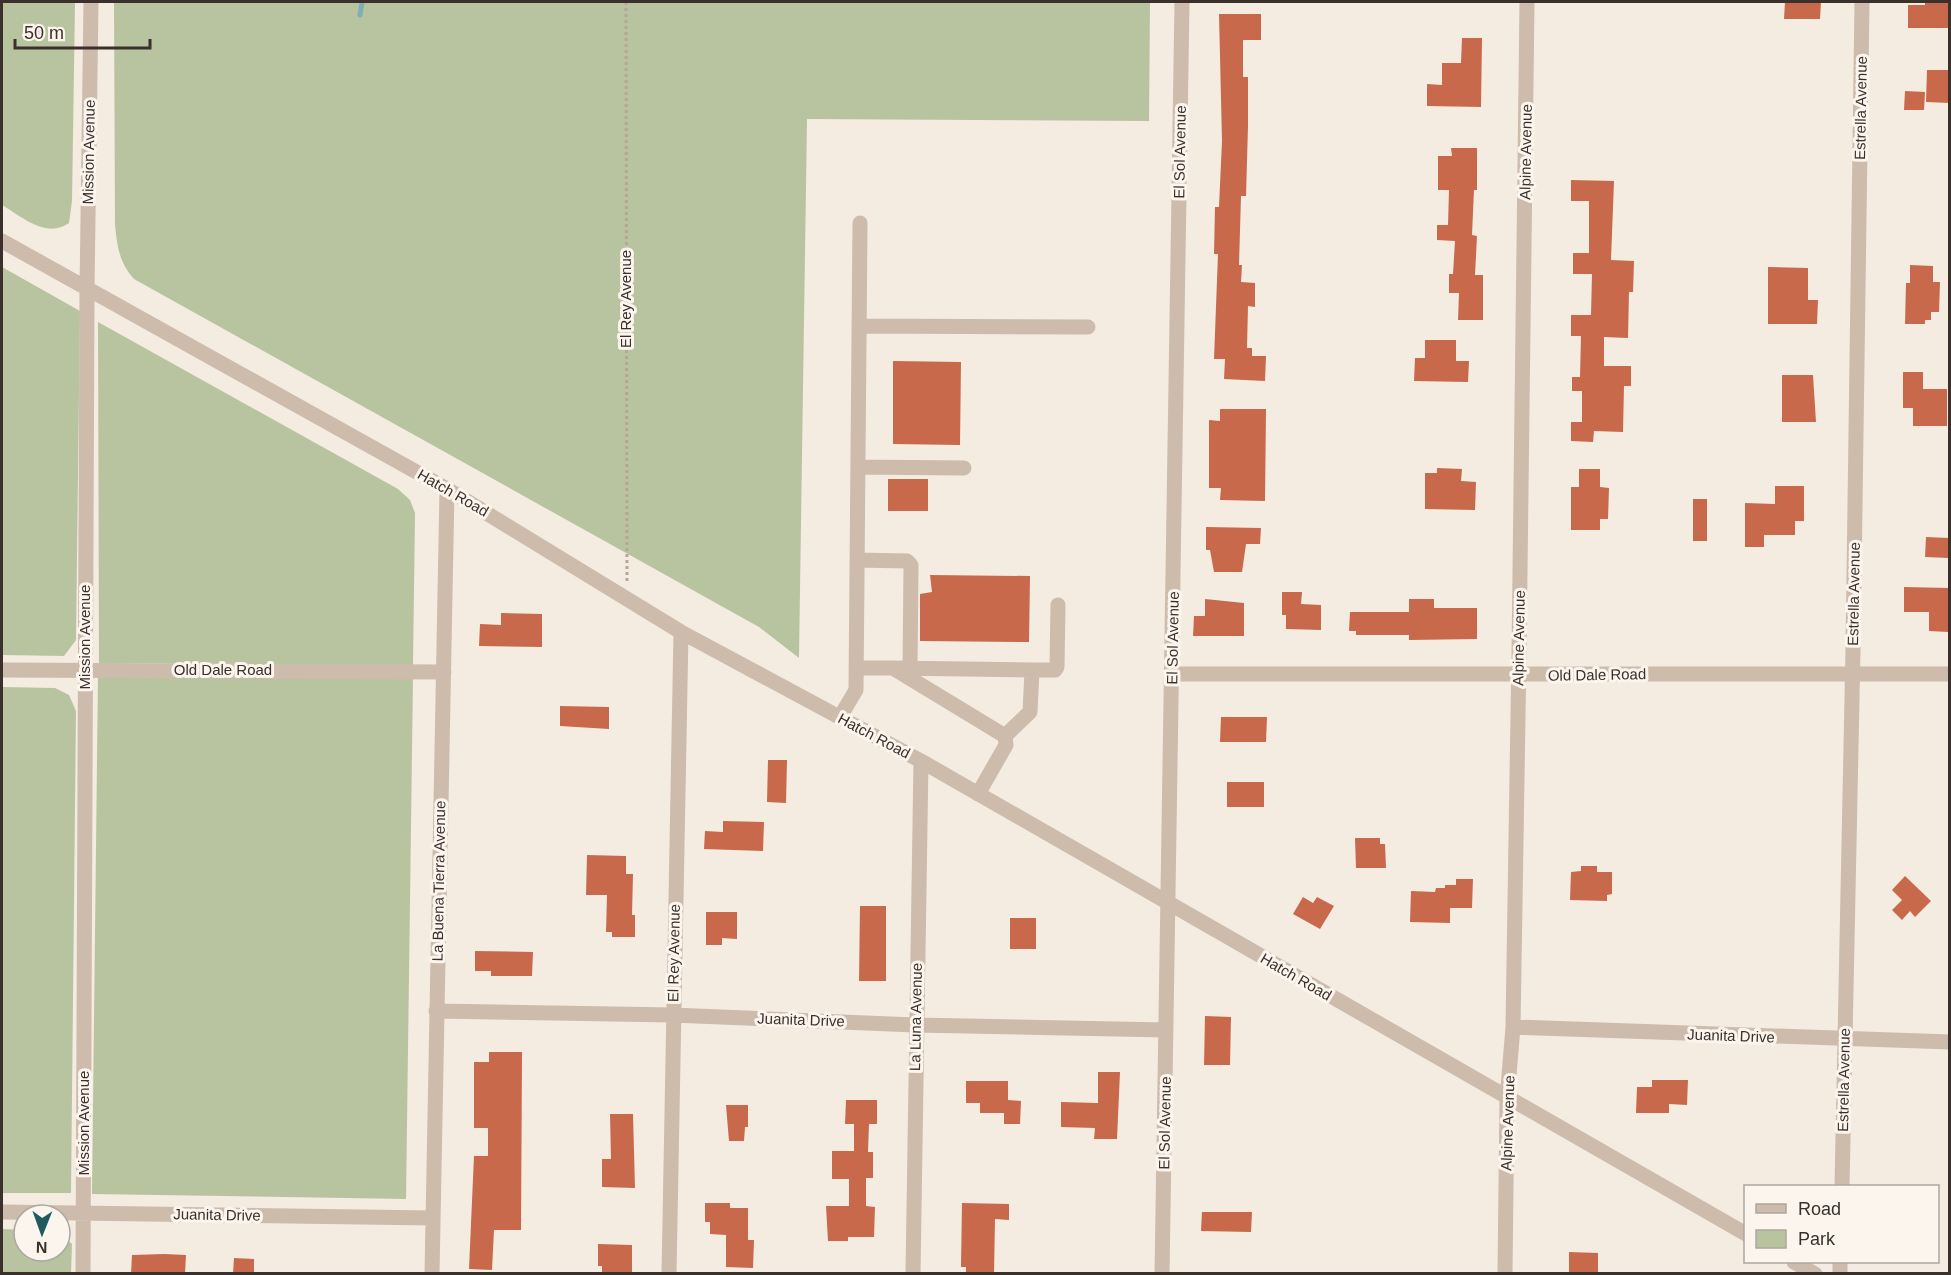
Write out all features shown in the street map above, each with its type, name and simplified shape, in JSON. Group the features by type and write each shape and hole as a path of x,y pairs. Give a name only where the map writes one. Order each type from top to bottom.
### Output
{"street":[{"name":"Mission Avenue","path":"84,1274 87,290 91,2"},
{"name":"El Sol Avenue","path":"1162,1274 1168,903 1167,828 1173,674 1182,2"},
{"name":"Alpine Avenue","path":"1506,1274 1507,1099 1513,1027 1519,676 1527,2"},
{"name":"Estrella Avenue","path":"1842,1185 1853,672 1862,2"},
{"path":"840,717 856,690 860,223"},
{"name":"Hatch Road","path":"2,241 447,489 681,632 921,761 1744,1233"},
{"path":"859,326 1088,327"},
{"path":"858,467 964,468"},
{"name":"La Buena Tierra Avenue","path":"432,1274 447,489"},
{"path":"857,560 907,561 911,565 910,669"},
{"path":"856,668 1055,670 1057,667 1058,605"},
{"name":"El Rey Avenue","path":"669,1274 672,1015 681,632"},
{"path":"893,668 1005,736"},
{"name":"Old Dale Road","path":"2,670 444,672"},
{"path":"1005,736 1030,712 1032,670"},
{"name":"Old Dale Road","path":"1173,674 1519,676 1853,672 1950,674"},
{"path":"978,794 1006,744 1005,736"},
{"name":"La Luna Avenue","path":"913,1274 915,1025 921,761"},
{"name":"Juanita Drive","path":"436,1011 672,1015 915,1025 1166,1030"},
{"name":"Juanita Drive","path":"1513,1027 1950,1042"},
{"name":"Juanita Drive","path":"2,1212 433,1218"},
{"path":"1796,1263 1815,1274"}],"path":[{"name":"El Rey Avenue","path":"626,2 627,597"}],"green space":[{"path":"2,2 75,2 72,201 69,223 61,227 43,228 2,205"},
{"path":"114,2 1150,2 1149,121 807,119 799,658 759,627 134,279 120,253 115,224"},
{"path":"2,267 80,311 76,640 64,656 2,655"},
{"path":"98,322 398,489 410,500 415,513 413,665 99,663"},
{"path":"98,676 413,677 406,1199 92,1194"},
{"path":"2,687 55,688 69,695 76,711 71,1193 2,1193"},
{"path":"2,1229 12,1229 12,1263 71,1263 71,1273 2,1273"}],"building":[{"path":"1785,2 1821,2 1820,19 1784,19"},
{"path":"1925,2 1950,2 1950,28 1908,28 1908,5 1925,5"},
{"path":"1219,14 1261,14 1261,40 1243,40 1243,77 1248,77 1248,126 1246,196 1241,196 1239,265 1242,265 1241,282 1255,283 1255,307 1248,306 1247,348 1252,348 1252,356 1266,356 1265,381 1224,379 1225,359 1214,359 1218,254 1214,254 1215,207 1219,207 1222,141"},
{"path":"1462,38 1482,38 1481,107 1427,106 1427,84 1442,85 1442,63 1461,63"},
{"path":"1927,70 1950,70 1950,103 1926,102"},
{"path":"1905,91 1925,92 1924,110 1904,110"},
{"path":"1451,148 1477,148 1477,190 1474,190 1472,235 1477,236 1475,275 1483,275 1483,320 1458,320 1459,293 1449,293 1449,274 1453,274 1455,241 1437,240 1437,225 1448,225 1449,190 1438,190 1438,156 1452,156"},
{"path":"1571,180 1614,181 1611,260 1634,261 1633,292 1629,292 1628,338 1604,337 1604,366 1631,366 1631,386 1624,386 1623,432 1594,431 1593,442 1571,441 1571,422 1582,422 1582,391 1572,391 1572,377 1580,377 1581,336 1571,336 1571,315 1591,315 1592,274 1573,274 1573,253 1589,253 1589,201 1571,201"},
{"path":"1910,265 1933,266 1933,282 1940,282 1939,312 1931,312 1931,320 1925,320 1925,324 1905,324 1906,283 1910,283"},
{"path":"1768,267 1808,268 1808,300 1818,300 1817,324 1768,324"},
{"path":"1425,340 1456,340 1456,361 1469,361 1468,382 1414,381 1415,358 1425,358"},
{"path":"893,361 961,362 960,445 893,444"},
{"path":"1903,372 1923,372 1923,389 1947,389 1947,426 1913,426 1913,408 1903,408"},
{"path":"1782,375 1813,375 1816,422 1782,422"},
{"path":"1220,409 1266,409 1265,501 1220,500 1221,488 1209,488 1209,420 1220,421"},
{"path":"1437,468 1462,469 1461,481 1476,482 1475,510 1425,509 1425,473 1437,473"},
{"path":"1579,469 1600,469 1600,487 1609,488 1608,519 1600,519 1600,530 1571,530 1571,487 1579,487"},
{"path":"888,479 928,479 928,511 888,511"},
{"path":"1775,486 1804,486 1804,521 1795,521 1795,535 1764,535 1764,547 1745,547 1745,503 1775,504"},
{"path":"1693,499 1707,499 1707,541 1693,541"},
{"path":"1206,527 1261,528 1260,544 1246,544 1242,572 1214,572 1210,550 1206,550"},
{"path":"1926,537 1949,538 1949,558 1925,557"},
{"path":"930,575 1030,576 1029,642 920,641 920,594 932,592"},
{"path":"1904,587 1949,588 1948,632 1929,631 1929,612 1904,612"},
{"path":"1282,592 1302,592 1301,604 1321,605 1321,630 1286,629 1286,615 1282,615"},
{"path":"1205,599 1244,603 1244,636 1193,636 1194,616 1205,616"},
{"path":"1409,599 1434,599 1434,608 1477,608 1477,639 1409,640 1409,635 1356,635 1356,631 1349,631 1350,612 1409,612"},
{"path":"501,613 542,614 542,647 479,646 480,624 501,625"},
{"path":"560,706 609,707 609,729 560,726"},
{"path":"1221,717 1267,717 1266,742 1220,742"},
{"path":"768,760 787,760 786,803 767,802"},
{"path":"1227,782 1264,782 1264,807 1227,807"},
{"path":"723,821 764,822 763,851 704,849 705,831 723,832"},
{"path":"1355,838 1380,838 1380,844 1385,844 1386,868 1356,868"},
{"path":"587,855 626,856 626,874 633,874 632,915 635,915 635,937 612,937 612,932 606,932 607,895 586,895"},
{"path":"1581,866 1597,866 1597,872 1612,872 1612,894 1607,895 1607,901 1570,900 1571,872 1581,871"},
{"path":"1905,876 1931,901 1915,917 1910,911 1902,920 1892,910 1902,900 1892,890"},
{"path":"1456,879 1473,879 1472,908 1450,908 1450,923 1410,922 1411,891 1435,892 1436,888 1445,888 1445,885 1456,885"},
{"path":"1303,897 1313,903 1317,897 1334,906 1320,929 1293,914"},
{"path":"860,906 886,906 886,981 859,981"},
{"path":"706,912 737,912 737,939 722,938 722,945 706,945"},
{"path":"1010,918 1036,918 1036,949 1010,949"},
{"path":"475,951 533,952 532,976 491,976 491,971 475,971"},
{"path":"1205,1016 1231,1017 1230,1065 1204,1065"},
{"path":"489,1052 522,1052 521,1230 494,1230 492,1270 469,1269 474,1156 488,1156 488,1128 474,1128 474,1062 489,1062"},
{"path":"1098,1072 1120,1072 1117,1139 1094,1139 1095,1128 1061,1127 1061,1102 1098,1103"},
{"path":"1652,1080 1688,1080 1687,1105 1669,1104 1669,1113 1636,1113 1637,1087 1652,1087"},
{"path":"966,1081 1008,1081 1008,1100 1021,1101 1020,1124 1004,1124 1004,1113 980,1113 980,1103 966,1103"},
{"path":"846,1100 877,1100 877,1124 869,1124 868,1152 873,1152 873,1178 866,1178 866,1206 875,1207 874,1237 848,1237 848,1241 828,1241 826,1206 849,1206 849,1179 832,1179 832,1151 854,1151 854,1124 845,1124"},
{"path":"726,1105 748,1105 748,1127 745,1127 744,1141 729,1141"},
{"path":"610,1114 633,1114 635,1188 602,1187 602,1159 611,1159"},
{"path":"705,1203 730,1203 730,1208 748,1208 748,1240 754,1240 753,1268 726,1267 726,1235 710,1234 710,1222 705,1222"},
{"path":"962,1203 1009,1204 1009,1220 995,1219 994,1274 966,1274 966,1267 961,1267"},
{"path":"1202,1212 1252,1212 1251,1232 1201,1231"},
{"path":"598,1244 632,1245 632,1274 602,1274 602,1266 598,1266"},
{"path":"1569,1252 1598,1253 1598,1274 1569,1274"},
{"path":"132,1255 186,1255 185,1274 131,1274"},
{"path":"234,1258 254,1259 254,1274 233,1274"}],"waterway":[{"path":"360,15 362,2"}]}
